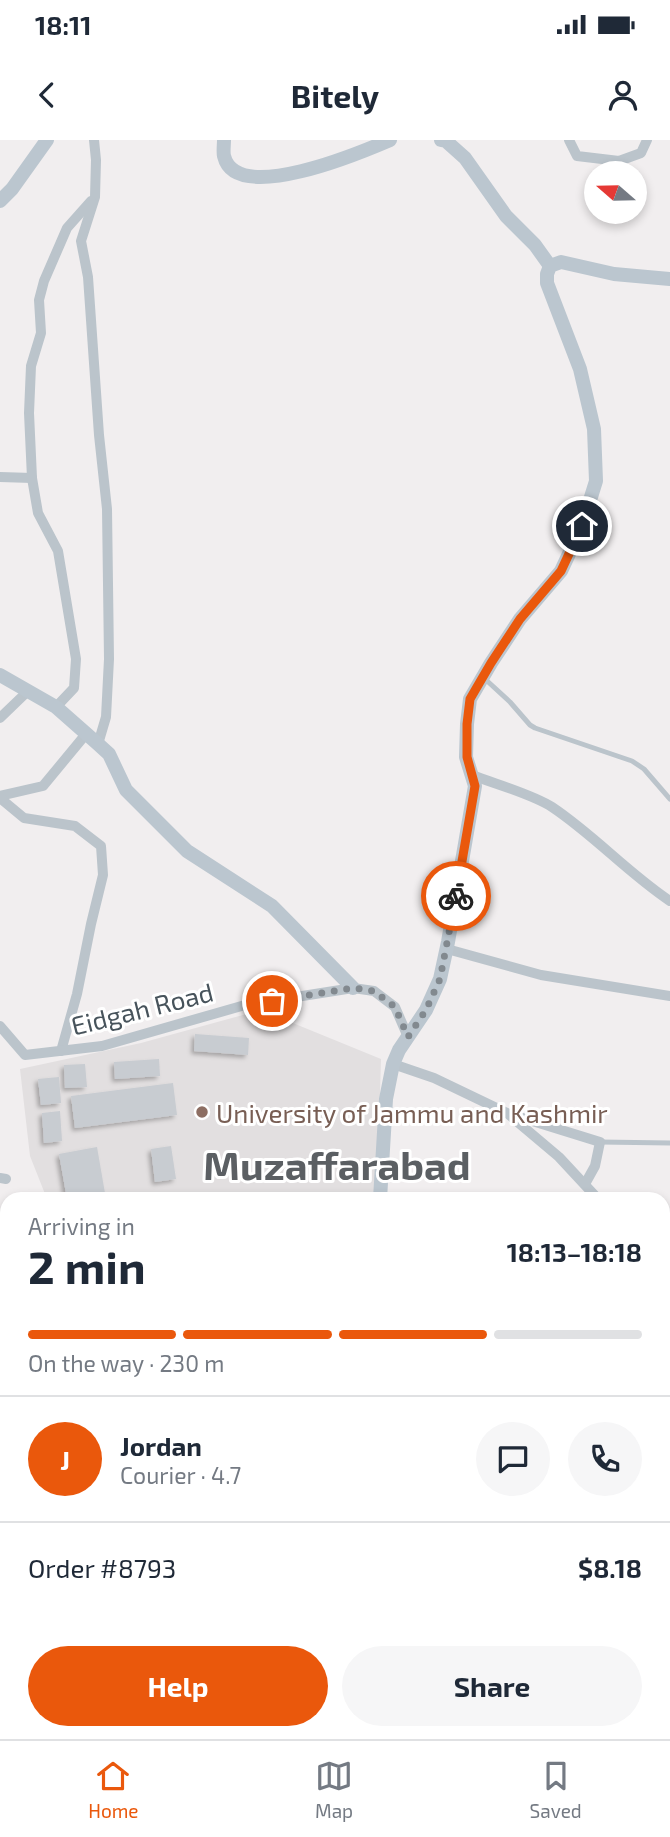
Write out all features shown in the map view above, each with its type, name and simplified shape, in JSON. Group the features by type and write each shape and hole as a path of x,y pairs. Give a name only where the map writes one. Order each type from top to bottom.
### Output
{"street":[{"path":"0,201 12,189 47,140"},
{"path":"94,140 94,197 81,241 88,277 107,509 109,659 106,717 98,744"},
{"path":"224,140 224,158 234,171 256,178 294,173 358,154 390,140"},
{"path":"441,140 446,141 465,158 506,216 535,245 550,266"},
{"path":"569,140 577,156 619,161 641,153 647,140"},
{"path":"56,707 74,688 76,659 58,551 38,513 32,478 29,413 32,366 41,333 39,300 44,281 67,228 94,197"},
{"path":"550,266 561,262 614,274 670,279"},
{"path":"380,1192 386,1099 396,1057 426,1010 440,979 447,949 475,786 467,757 470,699 520,619 561,571 582,526 596,481 594,429 580,369 547,283 550,266"},
{"path":"0,477 32,478"},
{"path":"0,675 56,707 98,744 109,754 126,790 187,851 272,906 353,988"},
{"path":"0,718 28,691"},
{"path":"0,797 43,786 86,734"},
{"path":"472,775 550,805 670,901"},
{"path":"0,797 24,818 75,826 101,846 103,875 77,994 61,1051"},
{"path":"447,949 541,975 670,996"},
{"name":"Eidgah Road","path":"0,1026 25,1055 102,1046 245,1005 353,988 374,991 395,1007 408,1037"},
{"path":"396,1057 507,1113 600,1142 594,1166 585,1184"},
{"path":"507,1113 559,1157 592,1192"}],"lane":[{"path":"483,678 535,728 632,761 644,769 670,799"},
{"path":"600,1142 670,1143"}],"shaded area":[{"name":"University of Jammu and Kashmir","path":"261,1010 381,1059 377,1192 44,1192 30,1156 20,1069 141,1043"}],"building":[{"path":"195,1034 249,1038 248,1055 194,1051"},
{"path":"159,1059 160,1076 115,1079 114,1062"},
{"path":"85,1064 87,1087 65,1088 64,1065"},
{"path":"59,1077 61,1103 41,1105 38,1079"},
{"path":"173,1083 177,1115 75,1128 71,1096"},
{"path":"60,1111 62,1141 44,1143 42,1113"},
{"path":"171,1146 176,1179 155,1182 151,1149"},
{"path":"97,1147 105,1192 66,1192 59,1154"}],"way so far":[{"path":"272,1001 353,988 374,991 395,1007 408,1037 426,1010 440,979 456,896"}],"place":[{"name":"University of Jammu and Kashmir","path":"202,1112"}],"district":[{"name":"Muzaffarabad","path":"337,1164"}],"route":[{"path":"456,896 475,786 467,757 470,699 520,619 561,571 582,526"}]}
